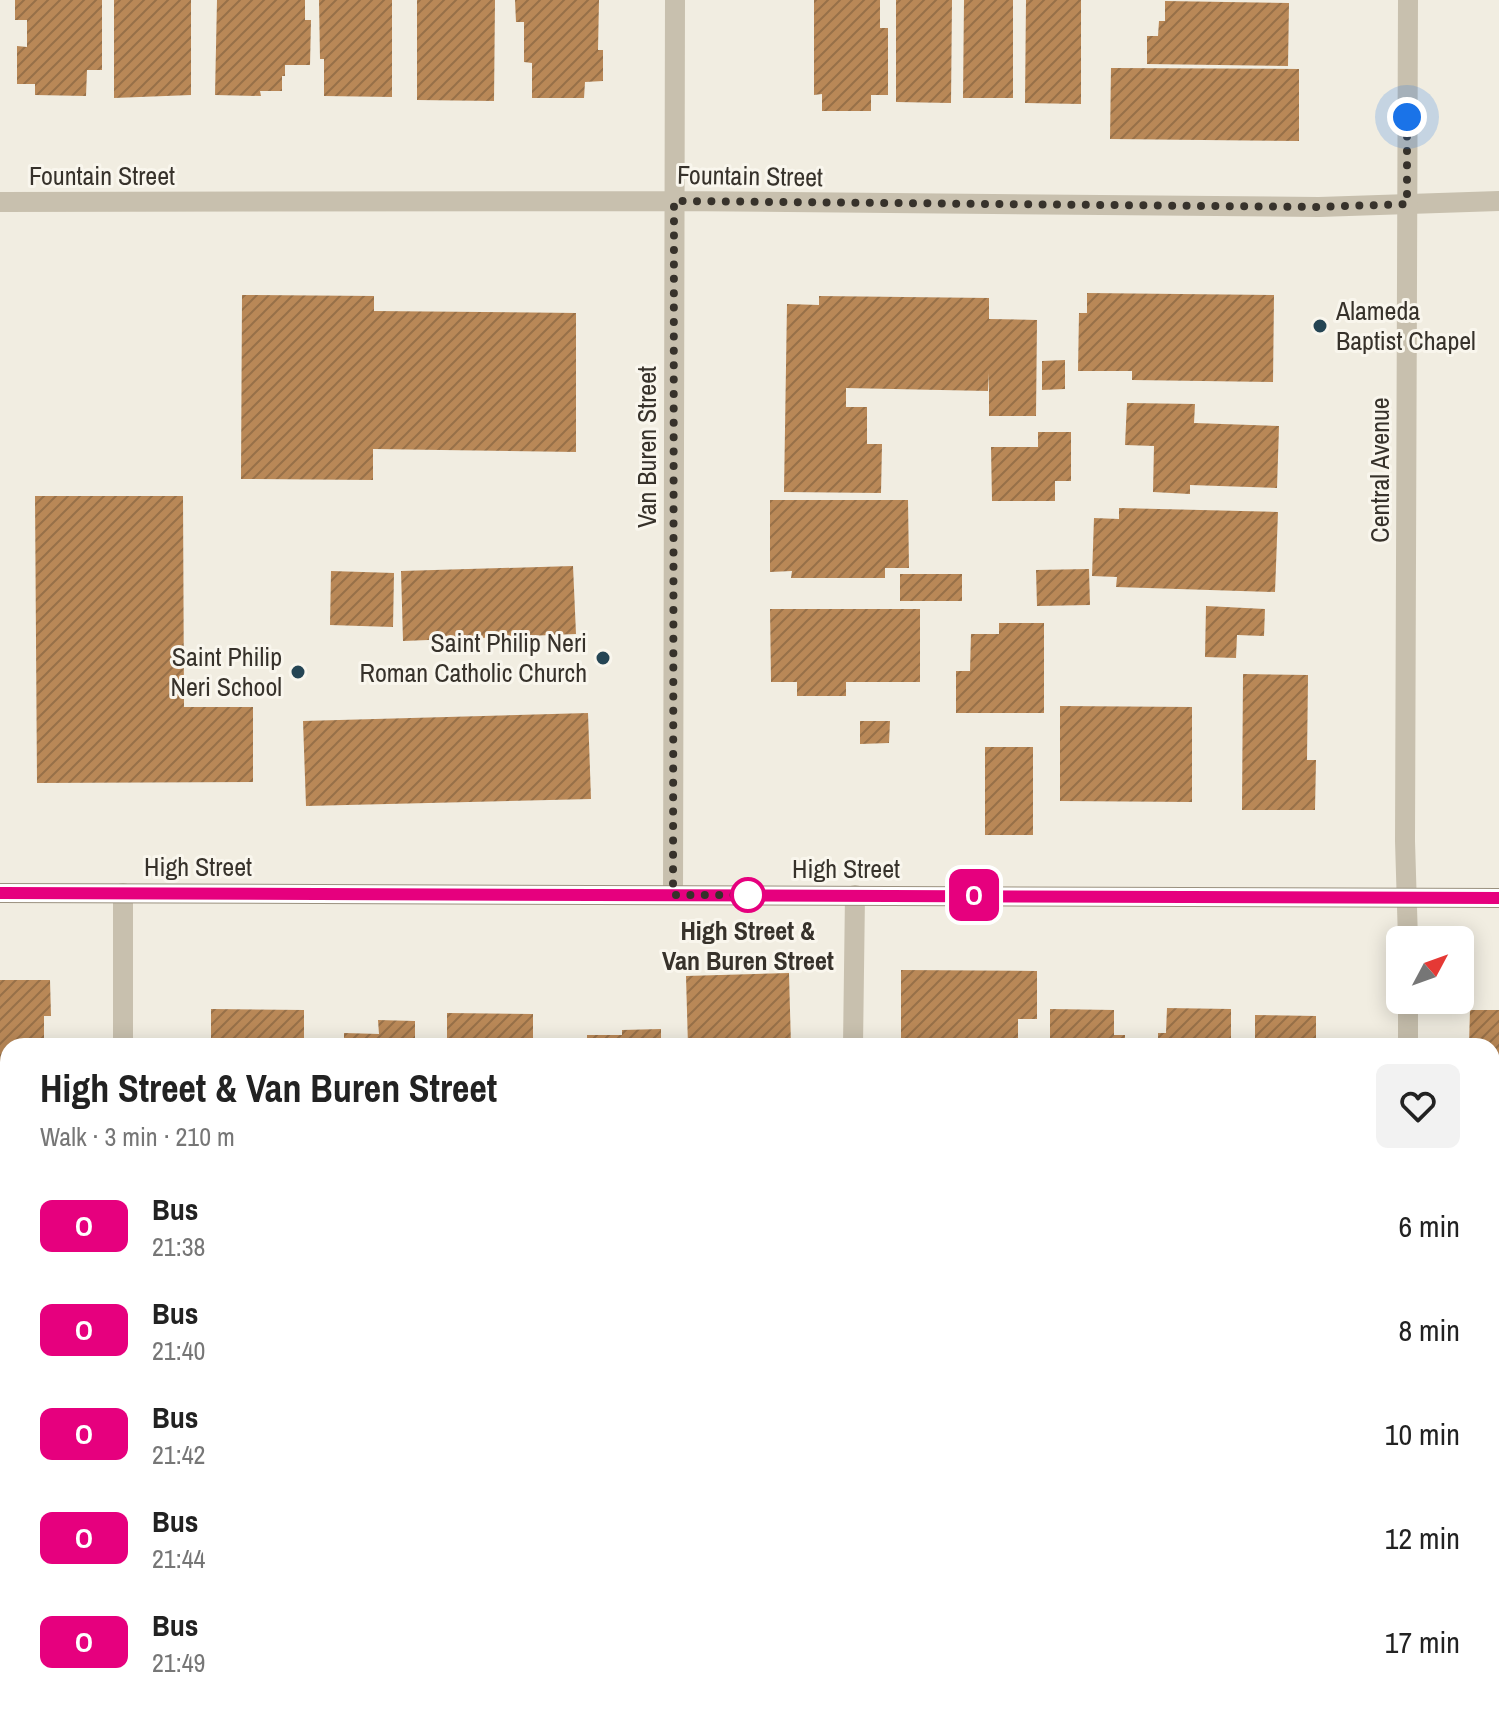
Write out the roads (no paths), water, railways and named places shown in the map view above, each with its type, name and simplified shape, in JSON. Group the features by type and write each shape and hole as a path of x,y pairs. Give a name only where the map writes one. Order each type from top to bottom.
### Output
{"main road":[{"name":"High Street","path":"0,893 1499,898"}],"street":[{"name":"Van Buren Street","path":"673,895 675,0"},
{"name":"Central Avenue","path":"1408,0 1405,841 1408,926"},
{"name":"Fountain Street","path":"0,202 674,201 1303,207 1499,201"},
{"path":"123,893 123,1038"},
{"path":"853,1038 855,895"},
{"path":"1408,1014 1408,1038"}],"place":[{"name":"Alameda Baptist Chapel","path":"1320,326"},
{"name":"Saint Philip Neri Roman Catholic Church","path":"603,658"},
{"name":"Saint Philip Neri School","path":"298,672"},
{"name":"High Street & Van Buren Street","path":"748,895"}]}
